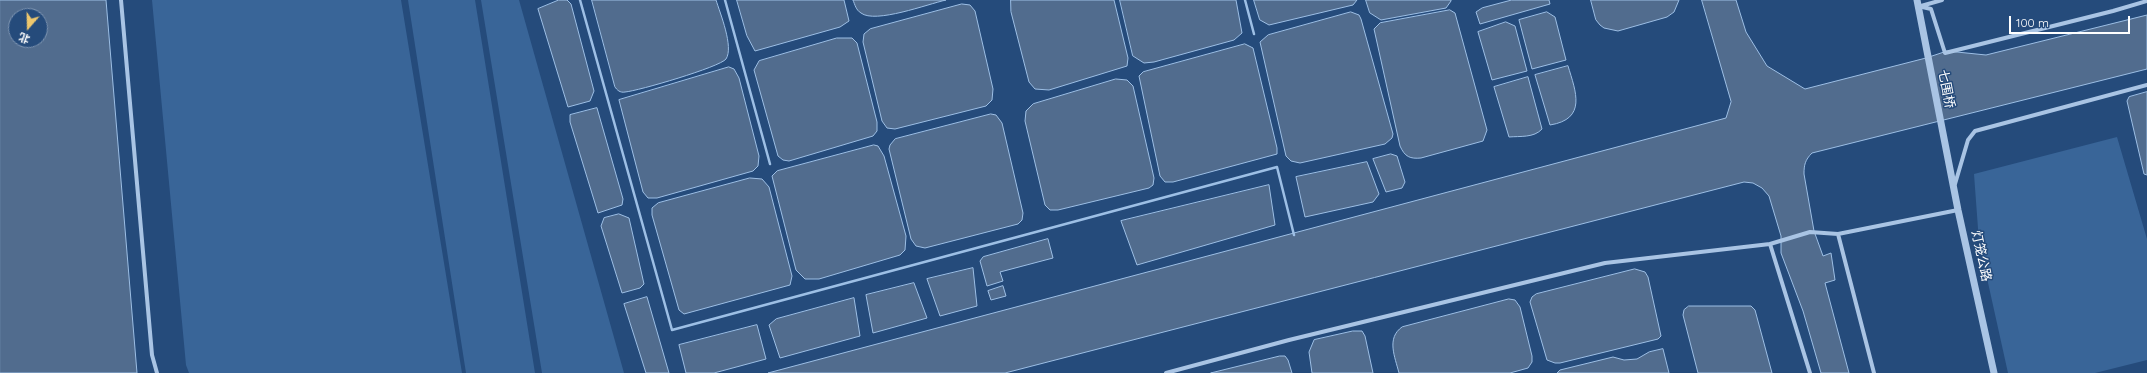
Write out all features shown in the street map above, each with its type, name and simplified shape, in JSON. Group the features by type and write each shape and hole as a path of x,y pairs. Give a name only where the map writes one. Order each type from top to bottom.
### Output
{"street":[{"path":"121,0 152,356 157,373"},
{"path":"1918,3 1942,0"},
{"path":"1918,3 1931,8 1945,53 2113,11 2147,1"},
{"name":"七围桥","path":"1918,3 1945,143"},
{"path":"1954,186 1968,140 1975,131 2147,85"},
{"name":"灯笼公路","path":"1945,143 1958,210 1994,373"},
{"path":"1166,373 1289,340 1605,263 1770,244 1810,232 1838,234 1958,210"},
{"path":"1838,234 1874,373"},
{"path":"1770,244 1810,373"}],"shaded area":[{"path":"0,0 106,0 137,373 0,373"},
{"path":"152,0 401,0 462,373 189,373 186,365"},
{"path":"408,0 475,0 535,373 466,373"},
{"path":"481,0 519,0 624,373 542,373"},
{"path":"559,0 567,0 571,4 594,91 590,101 568,107 538,9"},
{"path":"592,0 716,0 727,38 728,54 726,59 710,67 678,78 633,91 620,92 615,87"},
{"path":"737,0 844,0 849,21 840,27 755,51 747,36"},
{"path":"853,0 946,0 889,15 868,16 859,12"},
{"path":"1011,0 1114,0 1128,58 1127,66 1049,90 1035,89 1029,82 1011,12"},
{"path":"1120,0 1236,0 1242,33 1234,40 1154,62 1144,63 1133,56"},
{"path":"1254,0 1357,0 1353,5 1269,25 1260,20"},
{"path":"1366,0 1451,1 1446,8 1381,20 1370,13"},
{"path":"1512,0 1549,0 1550,4 1480,24 1476,12 1482,8"},
{"path":"1591,0 1679,0 1674,12 1667,17 1618,31 1604,28 1600,25 1596,20"},
{"path":"1702,0 1736,0 1746,32 1767,66 1805,89 1926,58 1947,51 1986,55 2147,15 2147,69 1812,153 1805,163 1804,174 1814,231 1823,256 1831,253 1835,280 1825,283 1849,373 1821,373 1803,311 1781,253 1781,236 1769,196 1762,188 1753,183 1744,182 1005,373 768,373 1726,118 1731,102"},
{"path":"962,4 970,5 975,11 993,89 992,100 986,106 895,129 887,128 882,121 863,42 864,34 870,29"},
{"path":"1450,10 1455,13 1487,130 1483,141 1421,158 1411,158 1404,153 1400,146 1374,29 1380,23"},
{"path":"1351,12 1359,15 1361,19 1393,134 1392,138 1385,144 1300,163 1291,161 1286,156 1260,42 1268,35"},
{"path":"1547,12 1555,17 1566,60 1532,69 1519,20"},
{"path":"1506,22 1515,26 1527,71 1492,80 1478,32"},
{"path":"837,38 852,38 857,43 877,122 877,131 873,136 789,161 783,160 778,156 754,70 759,61"},
{"path":"1245,44 1253,48 1277,148 1277,154 1173,182 1165,182 1160,176 1139,76 1143,72"},
{"path":"1568,66 1576,95 1574,111 1570,117 1562,122 1550,125 1535,75"},
{"path":"729,67 734,69 739,78 759,156 758,166 753,171 657,198 648,198 643,192 619,100"},
{"path":"1528,77 1542,129 1531,135 1509,137 1494,87"},
{"path":"1116,79 1127,80 1133,86 1154,178 1153,185 1149,188 1058,210 1050,210 1045,205 1025,121 1026,111 1033,104"},
{"path":"2147,92 2147,175 2144,174 2127,101 2129,97"},
{"path":"597,108 623,199 622,205 598,213 570,122 570,115"},
{"path":"991,114 996,115 1002,123 1023,213 1022,220 1018,224 925,248 916,246 911,239 889,149 890,145 895,139"},
{"path":"2117,137 2147,239 2147,360 2095,373 2008,373 1979,242 1974,174"},
{"path":"874,145 878,146 884,156 906,236 905,250 900,255 819,279 805,279 796,270 772,176 777,171"},
{"path":"1391,154 1397,156 1405,182 1402,188 1386,192 1373,159"},
{"path":"1367,162 1379,194 1373,202 1305,217 1296,177"},
{"path":"750,178 762,179 769,187 792,276 790,285 684,314 679,310 652,215 652,208 658,203"},
{"path":"1269,185 1275,225 1137,265 1121,221"},
{"path":"619,214 629,218 644,284 640,288 622,293 601,226 604,218"},
{"path":"1048,239 1053,258 1000,272 1003,281 987,286 980,261 983,257"},
{"path":"973,268 977,306 940,316 927,279"},
{"path":"1635,269 1645,272 1648,277 1661,336 1658,339 1560,363 1547,360 1530,302 1532,297 1536,294"},
{"path":"914,283 927,318 873,333 866,295"},
{"path":"1003,286 1006,296 991,300 988,291"},
{"path":"647,297 669,373 646,373 624,304"},
{"path":"854,298 860,336 780,358 769,325 776,319"},
{"path":"1509,299 1515,300 1520,307 1532,356 1532,362 1528,368 1510,373 1399,373 1394,354 1393,342 1397,331 1402,327"},
{"path":"1689,306 1751,306 1755,310 1772,373 1698,373 1683,315 1684,310"},
{"path":"757,325 766,359 714,373 686,373 679,345"},
{"path":"1353,331 1362,331 1365,336 1373,373 1312,373 1309,352 1314,340"},
{"path":"1663,349 1669,373 1557,373 1560,370 1613,357 1624,360 1637,359 1649,352"},
{"path":"1285,356 1288,360 1292,373 1211,373"}],"waterway":[{"path":"580,0 672,330 1277,167 1294,235"},
{"path":"725,0 770,164"},
{"path":"1245,0 1254,34"}]}
